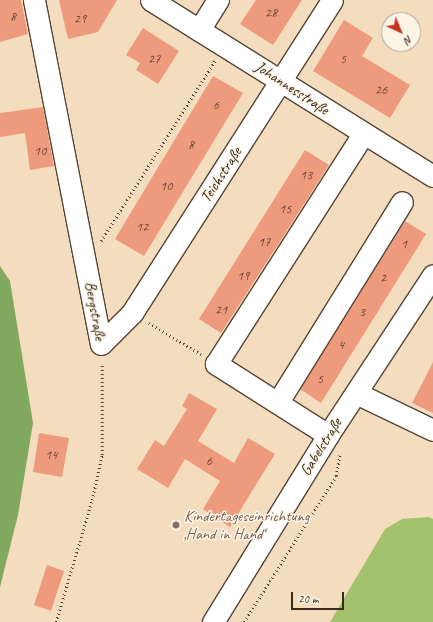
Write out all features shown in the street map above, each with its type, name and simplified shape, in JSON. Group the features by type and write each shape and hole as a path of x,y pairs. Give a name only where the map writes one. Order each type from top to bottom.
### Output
{"street":[{"name":"Bergstraße","path":"34,0 87,264 101,344"},
{"name":"Johannesstraße","path":"150,0 282,81 363,134 433,176"},
{"path":"199,30 218,0"},
{"name":"Teichstraße","path":"101,344 132,313 282,81 332,0"},
{"path":"335,440 278,402 216,364 363,134"},
{"path":"278,402 402,202"},
{"name":"Gabelstraße","path":"213,622 335,440 356,393 432,278"},
{"path":"356,393 433,430"}],"path":[{"path":"87,264 225,46"},
{"path":"132,313 216,364"},
{"name":"Bergstraße","path":"56,622 92,500 102,455 101,344"},
{"path":"244,622 336,476 335,440"}],"green space":[{"path":"0,266 10,281 33,423 18,515 0,587"},
{"path":"429,517 433,519 433,622 330,622 385,529 402,519"}],"building":[{"path":"0,0 21,0 28,34 0,42"},
{"path":"59,0 117,0 98,32 68,39"},
{"path":"256,0 302,0 273,45 240,24"},
{"path":"344,20 373,38 362,56 410,85 390,118 313,71"},
{"path":"143,28 179,51 158,84 136,70 140,63 126,55"},
{"path":"213,76 243,93 144,256 115,239"},
{"path":"43,107 54,166 30,170 25,133 0,137 0,113"},
{"path":"305,150 329,165 221,333 199,319"},
{"path":"405,221 426,234 321,403 300,389"},
{"path":"433,362 433,413 412,403"},
{"name":"Kindertageseinrichtung ‚Hand in Hand‘","path":"189,393 217,409 198,441 234,463 248,438 275,454 230,527 203,509 220,481 185,459 168,488 137,469 155,440 164,446 187,409 182,406"},
{"path":"39,433 69,438 62,477 33,472"},
{"path":"47,565 64,571 51,611 34,605"}],"place":[{"name":"Kindertageseinrichtung ‚Hand in Hand‘","path":"176,525"}]}
